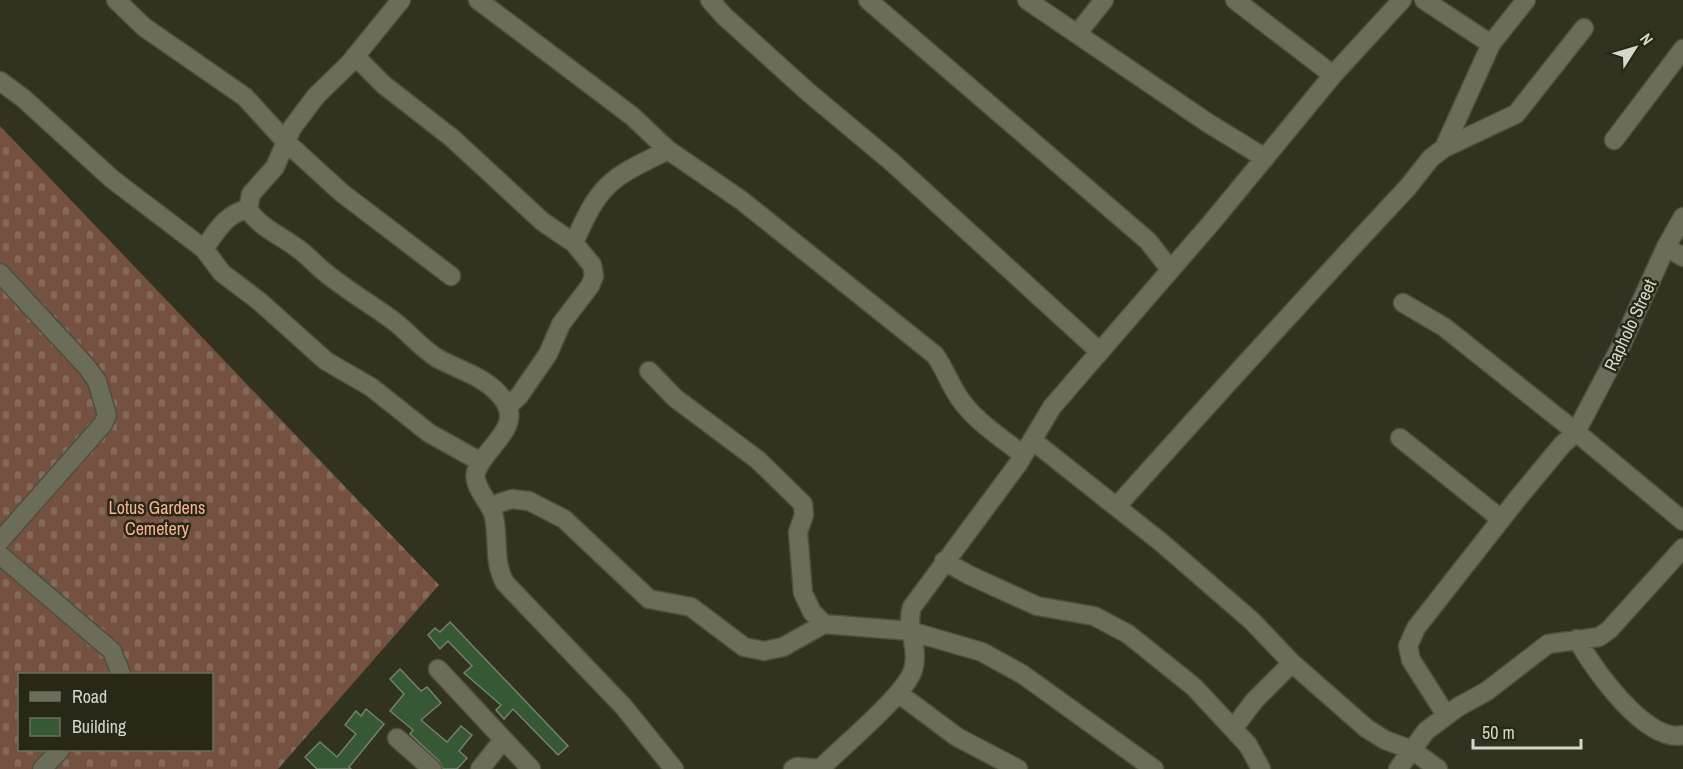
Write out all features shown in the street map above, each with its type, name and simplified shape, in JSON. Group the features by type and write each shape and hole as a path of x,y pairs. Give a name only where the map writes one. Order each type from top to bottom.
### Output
{"street":[{"path":"116,0 144,27 245,97 286,141 342,194 451,276"},
{"path":"248,209 251,194 275,167 292,128 316,96 355,56 401,0"},
{"path":"478,0 632,116 668,150 741,200 935,355 946,370 960,399 974,415 1028,447 1117,506 1252,621 1292,663 1366,729 1385,740 1412,750 1438,769"},
{"path":"710,0 808,92 893,163 1100,352"},
{"path":"868,0 1148,241 1170,269"},
{"path":"1027,0 1266,158"},
{"path":"1077,34 1104,0"},
{"path":"1235,0 1333,75"},
{"path":"793,769 797,766 823,768 898,693 913,670 915,644 908,618 912,607 1028,447 1052,407 1266,158 1333,75 1402,0"},
{"path":"1424,0 1491,44"},
{"path":"1444,148 1491,44 1526,0"},
{"path":"1117,506 1184,429 1256,355 1408,187 1431,158 1444,148 1516,114 1584,28"},
{"path":"1614,140 1683,50"},
{"path":"355,56 384,85 452,138 543,222 574,243 592,265 594,276 590,286 561,324 548,354 519,396 507,407"},
{"path":"0,81 23,98 112,179 204,249 222,273 260,301 326,361 371,387 429,433 481,462"},
{"path":"574,243 587,212 608,183 668,150"},
{"path":"204,249 227,219 236,211 248,209"},
{"path":"248,209 266,229 295,246 320,269 395,322 436,357 486,383 507,407 510,412 509,426 481,462 475,474 478,487 490,506 496,538 497,570 505,584 616,698 674,769"},
{"name":"Rapholo Street","path":"1446,715 1411,660 1408,646 1416,628 1501,519 1562,445 1576,432 1620,348 1666,247 1683,217"},
{"path":"1666,247 1683,257"},
{"path":"0,273 86,366 97,381 107,415 103,424 0,541"},
{"path":"1403,303 1444,327 1683,521"},
{"path":"649,371 675,398 758,460 803,504 804,515 798,532 803,593 812,612 824,624"},
{"path":"1400,438 1501,519"},
{"path":"490,506 512,499 529,501 564,519 649,599 691,607 744,647 764,651 783,647 824,624 910,631 982,652 1022,674 1154,769"},
{"path":"1398,769 1426,731 1446,715 1487,691 1548,644 1599,637 1609,630 1683,548"},
{"path":"0,555 112,651 120,673"},
{"path":"944,561 969,575 1038,606 1094,616 1128,634 1194,687 1248,745 1261,769"},
{"path":"1577,639 1602,677 1632,710 1661,733 1683,735"},
{"path":"1233,729 1254,702 1292,663"},
{"path":"438,669 531,769"},
{"path":"898,693 957,737 1018,769"},
{"path":"397,738 432,769"},
{"path":"480,769 503,740"},
{"path":"42,769 59,751"}],"green space":[{"name":"Lotus Gardens Cemetery","path":"0,126 439,585 278,769 0,769"}],"building":[{"path":"450,622 568,746 558,755 513,709 504,719 496,710 501,705 464,673 472,666 448,641 440,649 428,635 435,628 440,632"},
{"path":"400,669 421,691 427,687 441,703 421,720 447,742 461,726 472,735 459,751 467,758 457,769 443,769 439,761 410,734 413,730 390,711 404,694 390,679"},
{"path":"366,709 384,724 349,767 351,769 317,769 305,757 320,742 337,757 356,734 345,725 356,711 361,716"}]}
